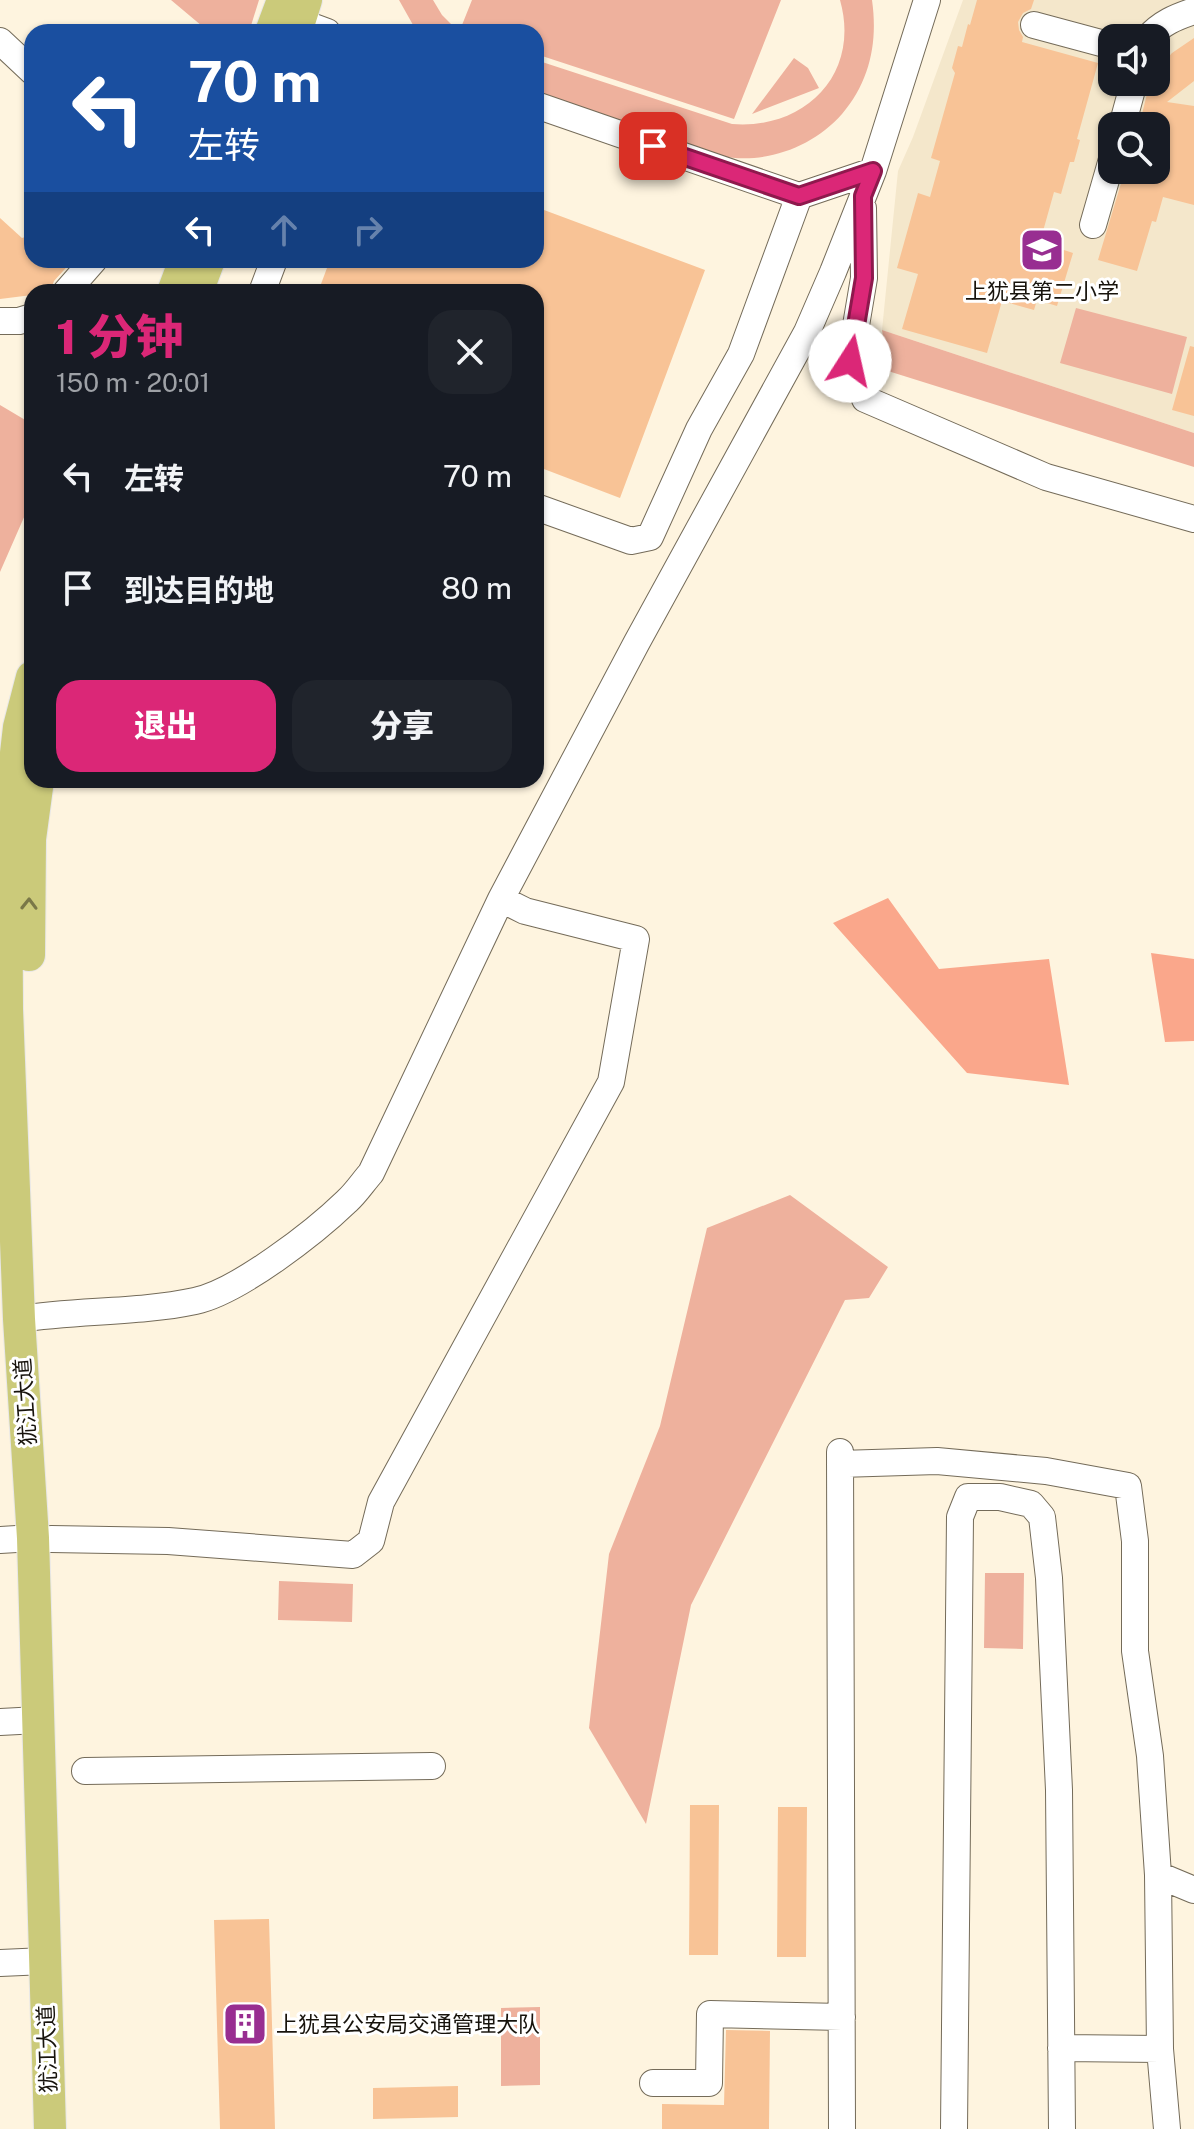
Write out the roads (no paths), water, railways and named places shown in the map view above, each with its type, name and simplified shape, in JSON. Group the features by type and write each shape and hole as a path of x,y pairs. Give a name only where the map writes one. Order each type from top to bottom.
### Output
{"main road":[{"name":"犹江大道","path":"24,708 6,839 7,1009 42,1539 71,2129"},
{"name":"犹江大道","path":"28,1317 30,839 37,788"},
{"name":"犹江大道","path":"42,1539 38,1720 50,2129"}],"street":[{"path":"28,1317 199,1301 238,1283 296,1243 348,1200 371,1173 501,899 807,332 873,171 927,0"},
{"path":"1163,24 1194,11"},
{"path":"1034,25 1098,42"},
{"path":"0,41 24,64"},
{"path":"544,108 799,196 873,171"},
{"path":"1093,225 1105,184"},
{"path":"544,510 631,541 650,537 699,429 741,354 799,196"},
{"path":"863,196 864,278 850,361 865,399 1046,477 1194,519"},
{"path":"73,284 87,268"},
{"path":"0,321 24,319"},
{"path":"0,1540 168,1541 353,1555 371,1541 381,1502 611,1082 636,939 525,911 501,899"},
{"path":"842,2129 840,1458 937,1461 1046,1471 1128,1486 1135,1541 1135,1651 1150,1756 1158,1875 1160,2049 1167,2129"},
{"path":"954,2129 960,1517 968,1497 1000,1497 1031,1504 1042,1517 1049,1578 1059,1790 1062,2129"},
{"path":"0,1722 38,1720"},
{"path":"85,1771 432,1766"},
{"path":"1158,1875 1194,1890"},
{"path":"0,1963 45,1961"},
{"path":"653,2083 709,2083 710,2014 842,2017"},
{"path":"1061,2048 1160,2049"}],"place":[{"name":"上犹县第二小学","path":"1042,250"},
{"name":"上犹县公安局交通管理大队","path":"245,2024"}]}
